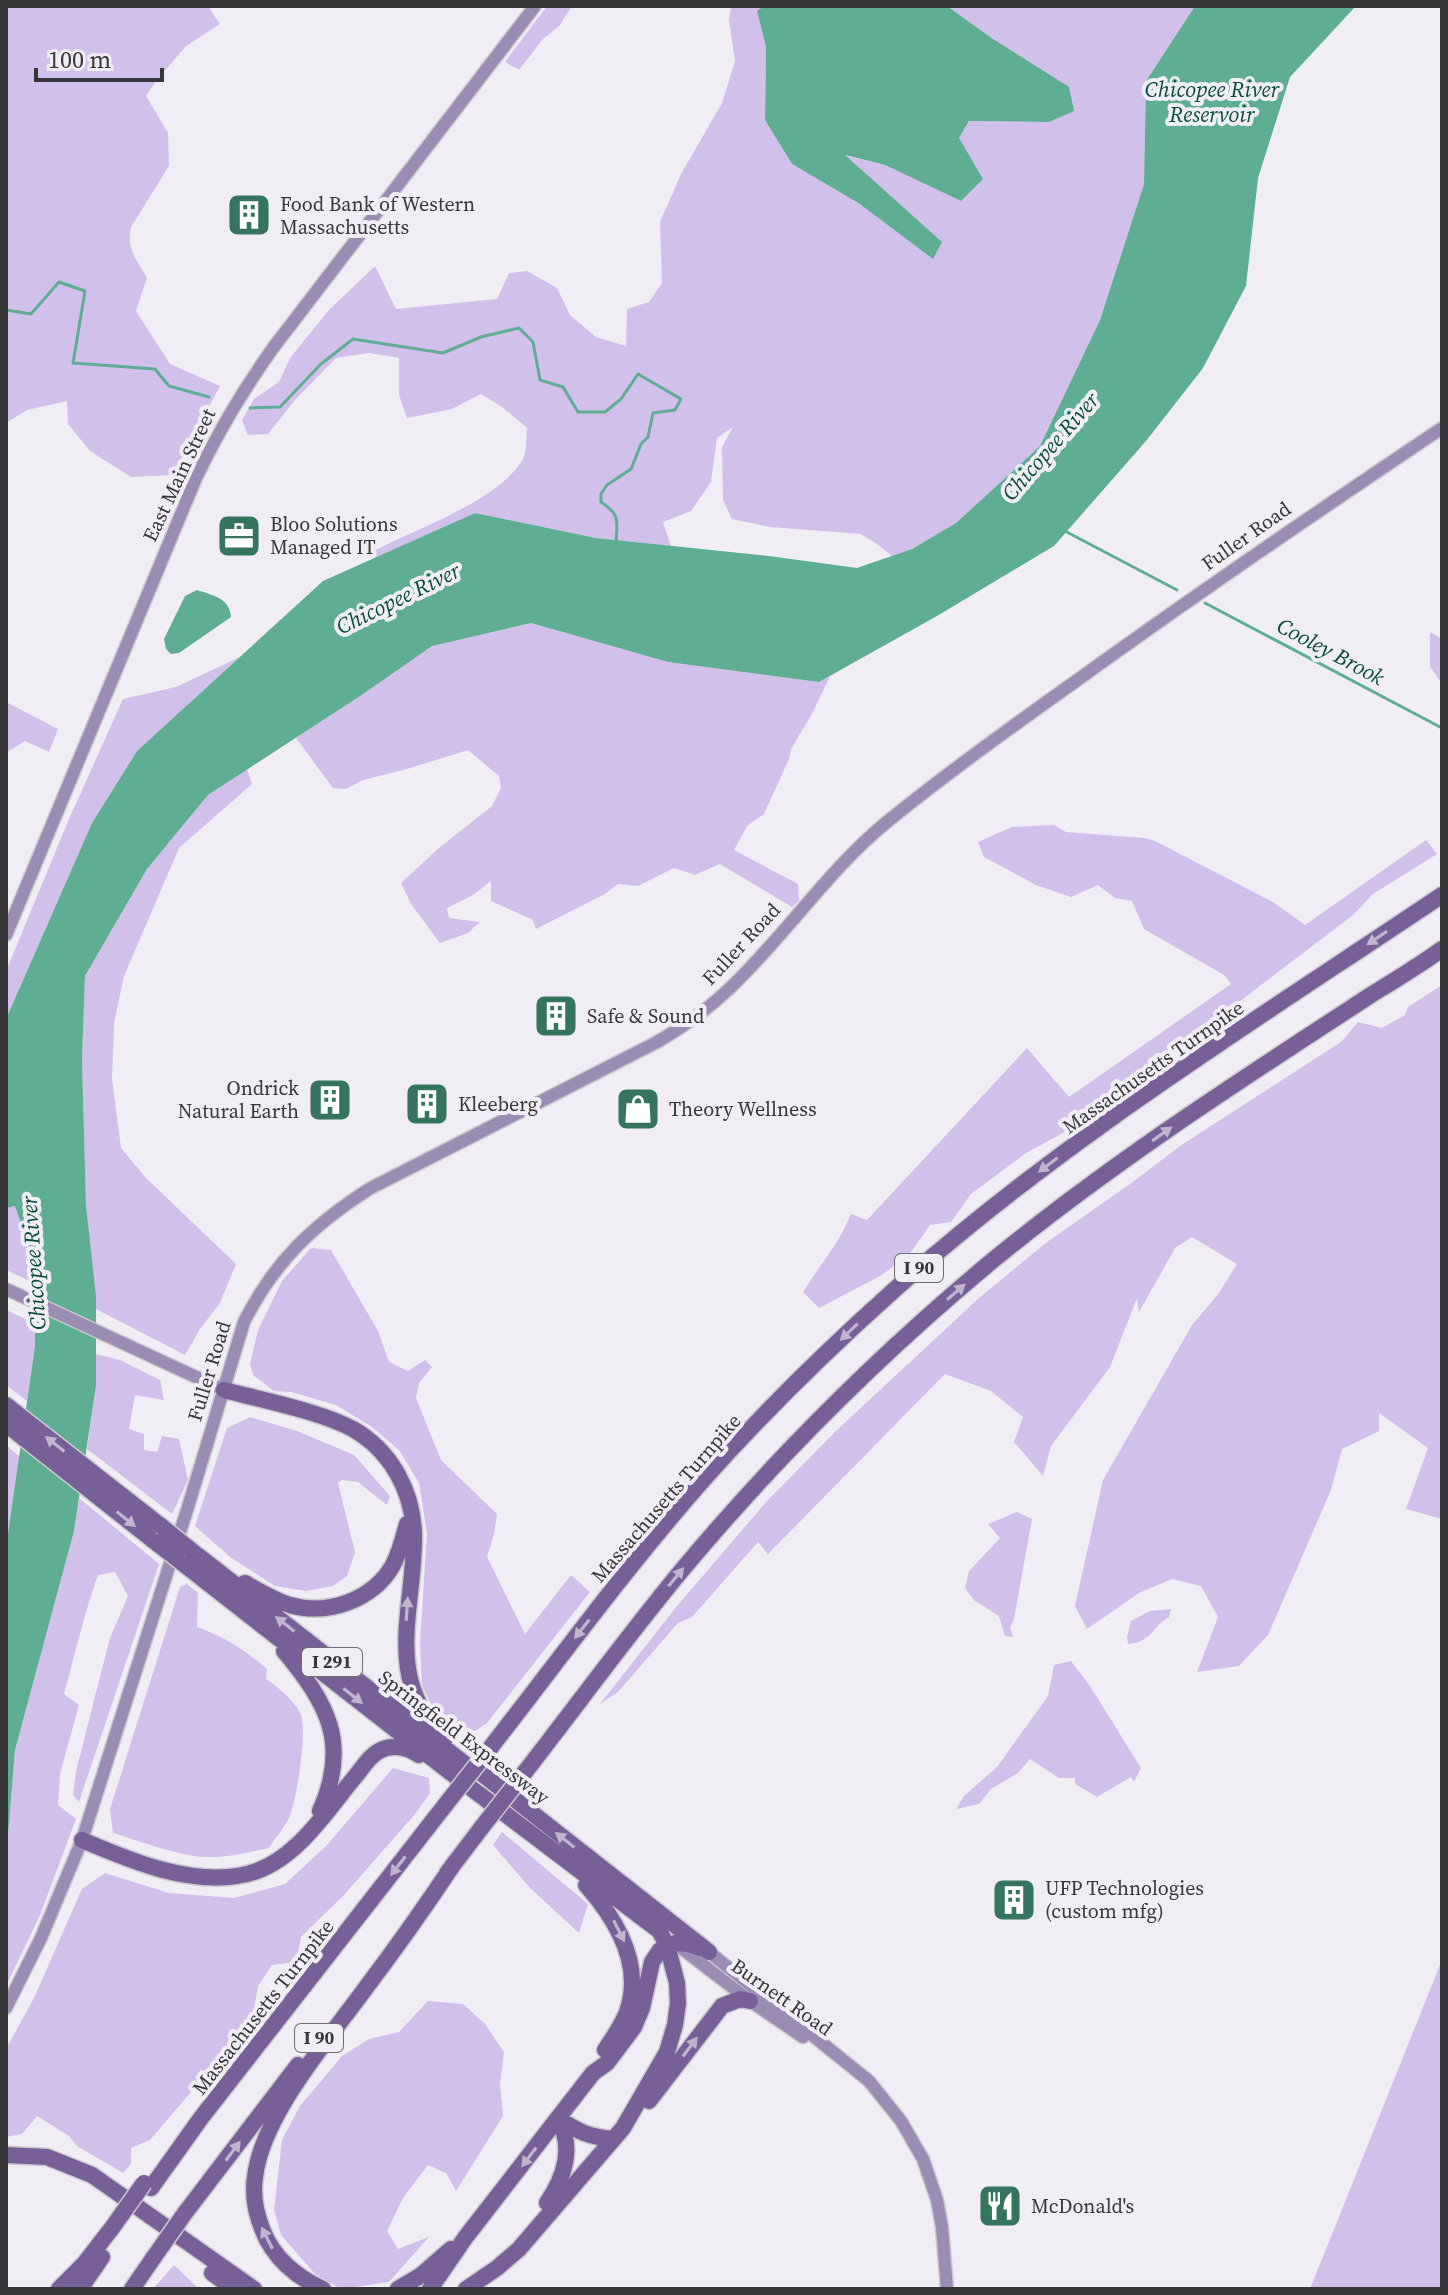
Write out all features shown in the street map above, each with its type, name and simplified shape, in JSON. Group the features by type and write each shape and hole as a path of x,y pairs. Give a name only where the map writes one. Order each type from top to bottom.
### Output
{"highway":[{"name":"Massachusetts Turnpike","path":"80,2289 147,2186 634,1563 703,1481 778,1401 903,1282 1017,1188 1137,1099 1442,895"},
{"name":"I 90","path":"132,2289 185,2213 681,1572 733,1510 816,1422 918,1325 1013,1245 1105,1175 1442,949"},
{"path":"224,1390 331,1420 375,1444 391,1461 403,1484 414,1535 406,1633 411,1681 419,1704 432,1725 481,1773"},
{"name":"Springfield Expressway","path":"6,1405 157,1534 481,1773 709,1952"},
{"name":"Springfield Expressway","path":"6,1424 101,1489"},
{"path":"187,1554 283,1603 313,1608 339,1605 360,1596 386,1575 400,1550 410,1511"},
{"name":"Springfield Expressway","path":"187,1554 250,1616 668,1940"},
{"path":"250,1616 302,1672 330,1726 334,1768 326,1797 312,1827"},
{"path":"82,1840 185,1875 247,1874 272,1864 292,1849 368,1760 386,1748 412,1750 455,1776"},
{"path":"551,1849 604,1906 620,1932 629,1958 632,1986 627,2013 593,2073"},
{"path":"323,2289 289,2267 274,2252 265,2236 255,2199 254,2180 259,2159 272,2127 312,2062 453,1865"},
{"path":"618,2134 667,2052 678,2003 668,1940 627,1887"},
{"path":"668,1940 709,1952"},
{"path":"430,2289 465,2238 593,2073 607,2063 634,2027 642,2008 652,1962 668,1940"},
{"path":"466,2289 519,2249 618,2134 636,2118 722,2006 740,1999 750,2001"},
{"path":"558,2118 592,2137 618,2134"},
{"path":"535,2230 539,2216 561,2181 564,2168 567,2141 558,2118"},
{"path":"6,2155 47,2157 84,2171 254,2289"},
{"path":"6,2166 44,2168 87,2184 234,2289"},
{"path":"59,2289 116,2230"},
{"path":"398,2289 420,2276 465,2238"}],"main road":[{"name":"East Main Street","path":"6,935 196,478 219,430 273,348 535,6"},
{"name":"Fuller Road","path":"6,2008 41,1938 82,1840 244,1322 255,1300 285,1259 314,1228 369,1189 657,1042 686,1023 732,987 837,871 886,823 963,763 1183,604 1442,428"},
{"path":"6,1289 224,1390"},
{"name":"Burnett Road","path":"668,1940 750,2001 869,2081"},
{"name":"Burnett Road","path":"709,1952 869,2081 895,2113 912,2138 931,2179 942,2227 947,2289"}],"shaded area":[{"path":"6,6 208,6 220,24 186,46 146,96 168,133 169,166 131,227 130,235 133,254 147,278 136,311 170,364 220,386 173,475 131,477 90,451 68,424 67,401 27,410 6,423"},
{"path":"547,6 572,6 560,25 542,40 519,70 505,62"},
{"path":"731,6 764,6 758,12 766,47 765,120 792,164 860,204 941,242 843,155 885,165 961,201 959,138 969,121 1049,122 993,39 947,6 1195,6 1146,81 1144,184 1100,320 1040,446 956,523 912,549 892,556 861,534 770,527 732,519 723,500 722,447 733,427 717,438 711,482 691,511 663,522 671,546 596,538 475,513 373,559 372,552 455,513 495,488 523,459 527,428 481,394 452,409 407,418 399,395 399,358 369,353 336,358 295,400 268,434 248,435 242,420 254,399 279,382 290,358 328,311 375,266 396,309 497,299 509,273 527,271 557,288 570,315 596,337 626,346 627,309 649,302 662,283 660,222 681,174 722,103 735,61 729,20"},
{"path":"531,623 668,662 819,682 830,676 791,749 764,814 747,826 734,850 798,884 799,901 792,907 720,864 695,875 674,868 638,886 618,884 605,894 536,929 533,920 491,901 491,881 473,895 447,908 449,918 480,922 468,933 440,943 411,904 401,883 492,806 501,788 499,776 468,750 363,780 346,789 333,788 296,738 432,646"},
{"path":"1430,632 1442,639 1442,684 1430,667"},
{"path":"240,657 137,751 92,823 6,1019 6,971 123,699 176,687"},
{"path":"6,702 58,729 49,752 25,741 9,751 6,759"},
{"path":"247,769 252,784 179,848 124,976 114,1023 112,1079 121,1148 145,1177 236,1264 220,1303 185,1355 96,1309 86,1205 82,1060 85,976 147,869 208,795"},
{"path":"1054,825 1066,832 1155,841 1273,902 1305,925 1426,840 1437,854 1373,894 1353,915 1231,1008 1200,1036 1089,1107 1063,1133 1026,1153 971,1194 951,1222 930,1225 909,1255 880,1276 819,1308 803,1292 835,1245 851,1214 867,1220 1027,1048 1069,1097 1231,984 1224,975 1144,929 1132,901 1115,898 1098,885 1071,897 1036,885 984,857 978,842 1012,827"},
{"path":"1442,985 1442,1519 1406,1509 1428,1448 1379,1413 1379,1431 1342,1449 1331,1490 1268,1635 1239,1666 1197,1672 1218,1617 1201,1586 1172,1579 1139,1593 1087,1629 1075,1606 1103,1480 1192,1325 1219,1293 1237,1264 1192,1237 1175,1248 1139,1312 1137,1298 1110,1367 1051,1446 1043,1476 1014,1442 1023,1417 991,1391 945,1374 768,1554 758,1542 692,1617 678,1623 618,1692 600,1704 677,1606 767,1501 837,1430 979,1298 1047,1242 1180,1146 1341,1042 1358,1022 1382,1028 1405,1015 1408,1007"},
{"path":"15,1205 34,1260 34,1283 6,1270 6,1208"},
{"path":"311,1248 331,1250 378,1331 389,1362 408,1371 425,1360 432,1367 419,1383 416,1398 441,1460 497,1514 487,1557 525,1634 571,1575 590,1592 487,1723 475,1731 456,1730 438,1718 422,1686 420,1643 427,1533 419,1483 399,1450 372,1427 336,1405 291,1392 274,1391 253,1375 250,1364 258,1330 282,1281"},
{"path":"6,1310 34,1323 35,1346 27,1401 6,1385"},
{"path":"96,1354 120,1360 160,1380 164,1400 135,1395 129,1429 144,1434 144,1450 157,1452 162,1436 179,1439 188,1480 172,1514 87,1449 96,1386"},
{"path":"250,1417 297,1431 354,1455 390,1496 387,1505 358,1482 342,1480 338,1483 355,1552 347,1576 333,1586 306,1591 275,1586 230,1557 195,1526 227,1428"},
{"path":"6,1445 20,1457 6,1548"},
{"path":"79,1498 159,1564 79,1802 73,1795 76,1771 110,1638 128,1596 115,1572 98,1575 64,1694 79,1705 60,1774 58,1805 76,1819 40,1915 6,1986 6,1861 15,1750 74,1531"},
{"path":"1017,1512 1032,1519 1010,1627 1013,1637 1005,1636 999,1616 974,1600 965,1588 969,1571 1000,1538 988,1524"},
{"path":"187,1584 198,1593 197,1627 234,1645 267,1669 266,1679 291,1700 301,1715 302,1750 293,1807 269,1848 205,1857 159,1848 113,1833 110,1809 180,1587"},
{"path":"1171,1609 1169,1617 1147,1637 1128,1644 1131,1621 1150,1611"},
{"path":"1071,1661 1141,1768 1134,1782 1131,1777 1097,1797 1075,1784 1075,1778 1059,1778 1030,1759 1018,1773 991,1789 979,1804 956,1809 964,1796 997,1767 1048,1696 1054,1665"},
{"path":"393,1768 429,1778 430,1793 344,1895 301,1937 296,1962 272,1965 258,1986 253,2014 227,2050 150,2140 131,2148 131,2164 123,2173 77,2146 69,2136 37,2116 22,2134 6,2137 6,2049 34,1998 82,1889 105,1873 169,1893 234,1898 285,1884 327,1845"},
{"path":"502,1832 588,1904 579,1933 530,1888 493,1845"},
{"path":"1442,1960 1442,2289 1310,2289"},
{"path":"428,2001 463,2004 485,2024 504,2052 500,2084 503,2116 456,2191 446,2173 428,2165 403,2198 387,2231 398,2249 429,2237 389,2282 341,2289 315,2274 281,2235 274,2210 282,2140 300,2106 342,2056 369,2039 399,2032"},
{"path":"174,2265 198,2288 199,2289 153,2289"}],"water":[{"path":"764,6 947,6 1069,87 1074,111 1049,122 969,121 959,138 983,179 961,201 885,165 845,155 942,242 933,259 860,204 792,164 765,120 766,47 757,11"},
{"name":"Chicopee River Reservoir","path":"1195,6 1356,6 1290,77 1258,178 1246,286 1203,368 1146,441 1054,546 819,682 668,662 531,623 432,646 208,795 147,869 85,976 82,1060 86,1205 96,1297 96,1386 74,1531 15,1750 6,1861 6,1548 35,1346 34,1260 15,1206 6,1208 6,1019 92,823 137,751 323,581 475,513 596,538 857,568 912,549 956,523 1040,446 1100,320 1144,184 1146,81"},
{"path":"197,590 224,601 231,617 179,653 171,654 166,649 164,639 185,596"}],"waterway":[{"path":"6,310 31,314 59,282 85,291 73,363 155,369 169,386 209,397"},
{"path":"250,408 280,407 321,364 353,339 443,353 481,337 519,328 533,342 540,380 563,387 578,412 605,412 621,399 638,374 681,399 675,410 653,413 648,437 641,444 631,469 607,485 601,494 601,502 615,515 616,543"},
{"name":"Cooley Brook","path":"1063,530 1177,590"},
{"name":"Cooley Brook","path":"1205,603 1442,728"}],"place":[{"name":"Food Bank of Western Massachusetts","path":"249,215"},
{"name":"Bloo Solutions Managed IT","path":"239,536"},
{"name":"Safe & Sound","path":"556,1016"},
{"name":"Ondrick Natural Earth","path":"330,1100"},
{"name":"Kleeberg","path":"427,1104"},
{"name":"Theory Wellness","path":"638,1109"},
{"name":"UFP Technologies (custom mfg)","path":"1014,1900"},
{"name":"McDonald's","path":"1000,2206"}],"water label":[{"name":"Chicopee River","path":"1050,446"},
{"name":"Chicopee River","path":"398,598"},
{"name":"Chicopee River","path":"33,1263"}]}
